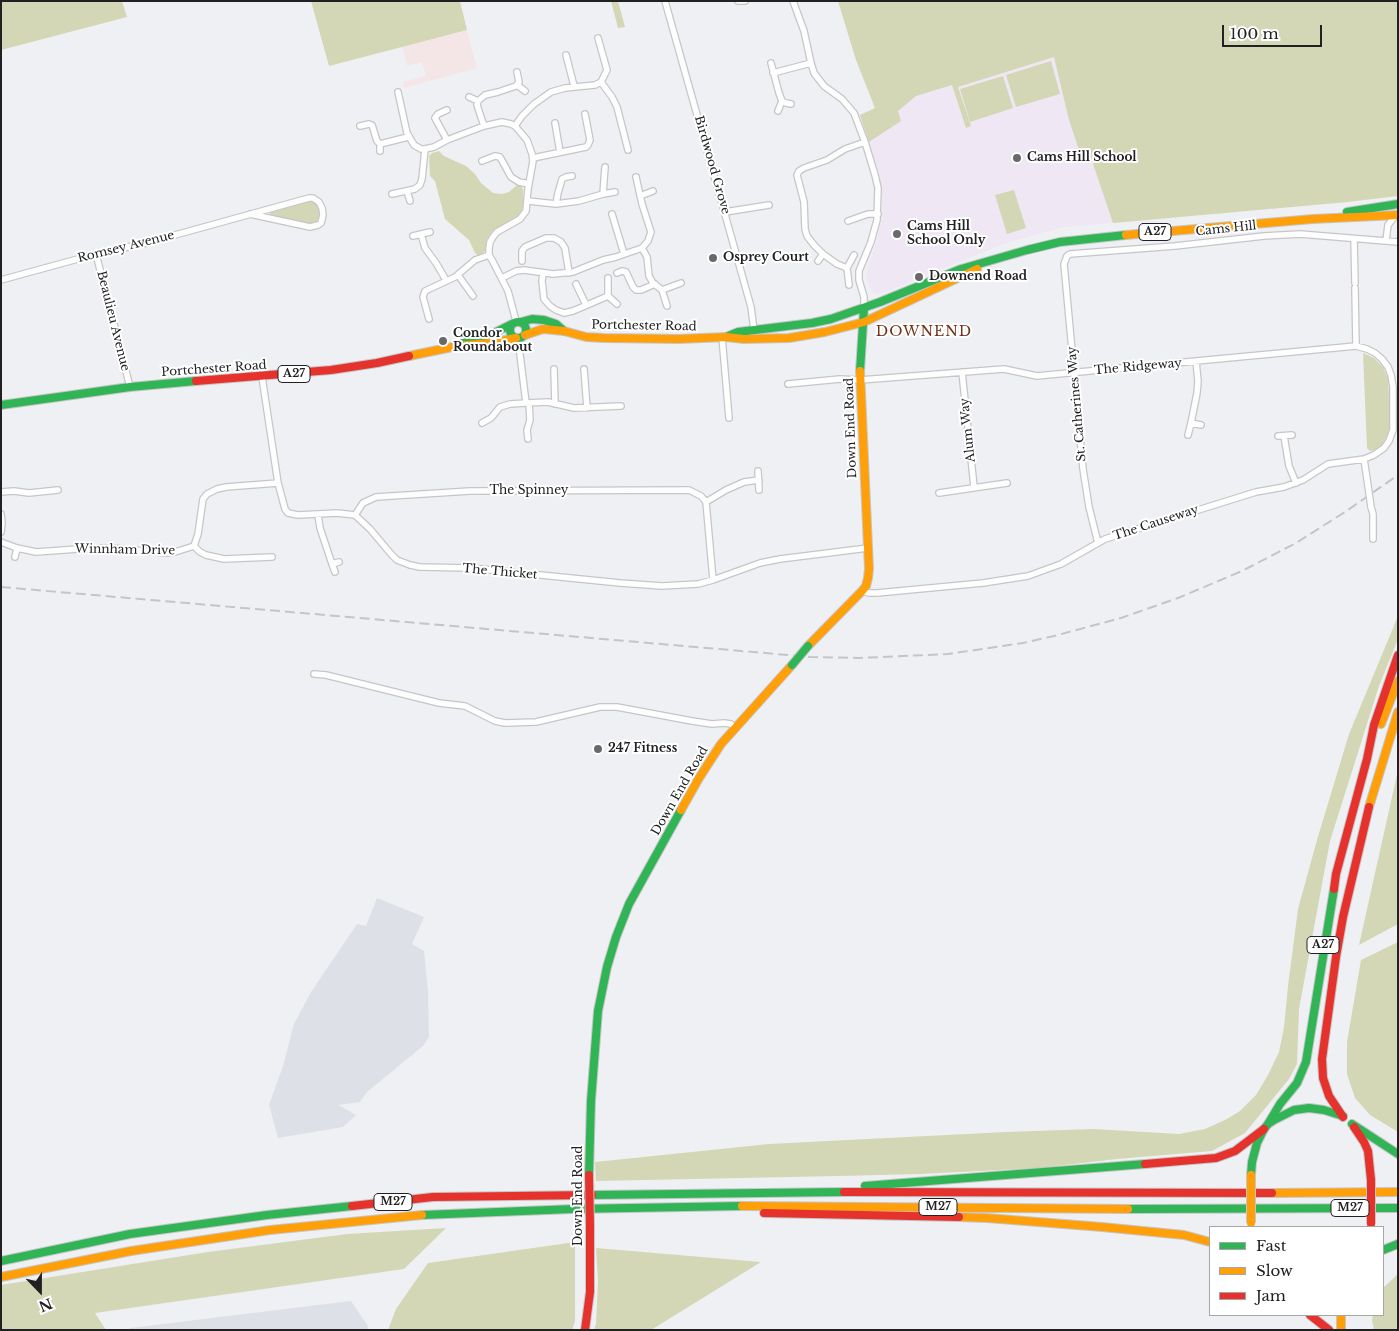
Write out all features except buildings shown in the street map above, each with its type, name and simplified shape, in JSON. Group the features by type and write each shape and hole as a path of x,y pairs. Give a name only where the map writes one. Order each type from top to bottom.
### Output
{"main road":[{"name":"Cams Hill","path":"1313,219 1398,204"},
{"name":"Cams Hill","path":"864,308 961,269 1060,242 1313,219 1397,215"},
{"name":"Cams Hill","path":"864,322 1000,258"},
{"name":"Portchester Road","path":"724,337 738,332 823,321 864,308"},
{"name":"Down End Road","path":"585,1330 590,1292 589,1175 591,1101 597,1021 607,967 616,938 629,904 654,857 721,744 808,646 866,586 868,578 868,548 860,380 864,308"},
{"name":"Portchester Road","path":"457,346 465,341 492,334 516,322 532,319 556,324 564,331"},
{"path":"516,322 526,327 520,337 510,332 510,328 516,322"},
{"name":"Portchester Road","path":"1,405 130,387 262,377 351,367 457,346 489,344 542,330 564,331 586,337 604,338 789,338 825,332 864,322"},
{"name":"A27","path":"1252,1225 1251,1175 1254,1150 1280,1104 1297,1083 1306,1062 1328,916 1338,866 1374,726 1398,655"},
{"name":"A27","path":"1367,759 1398,681"},
{"name":"A27","path":"1370,1226 1371,1180 1368,1151 1352,1124 1343,1117 1329,1096 1323,1078 1322,1059 1343,917 1365,819 1398,712"},
{"name":"A27","path":"1382,763 1398,727"},
{"name":"A27","path":"1266,1126 1288,1112 1303,1108 1319,1109 1343,1117"},
{"path":"1352,1124 1398,1154"},
{"name":"M27","path":"789,1192 1216,1158 1230,1154 1240,1148 1266,1126"},
{"name":"M27","path":"1,1261 130,1234 267,1215 433,1197 789,1192 1398,1192"},
{"name":"M27","path":"1,1277 131,1252 270,1230 437,1214 717,1206 1168,1209 1398,1208"},
{"name":"M27","path":"573,1209 987,1218 1102,1226 1184,1235 1209,1242"},
{"path":"1384,1250 1398,1244"},
{"path":"1311,1316 1329,1330"},
{"path":"1341,1316 1341,1330"}],"street":[{"name":"Birdwood Grove","path":"665,1 751,307 754,330"},
{"path":"738,1 745,1"},
{"path":"793,1 804,31 811,64 819,81 848,105 859,124 878,187 878,214 875,230 859,271 864,308"},
{"path":"515,126 522,116 545,95 556,90 574,86 595,85 603,80 607,70 598,38"},
{"path":"566,55 574,86"},
{"path":"771,63 779,94 786,104 791,104"},
{"path":"773,73 811,64"},
{"path":"570,68 578,66"},
{"path":"484,126 477,105 478,101 485,95 517,85 519,79 517,72"},
{"path":"601,82 617,107 628,150"},
{"path":"517,85 524,92"},
{"path":"398,92 408,137 414,145 425,150 484,126 502,122 515,126 526,140 533,158 526,211 520,219 497,232 490,242 489,255 511,297 516,322"},
{"path":"469,97 478,101"},
{"path":"778,111 782,100"},
{"path":"447,110 438,114 435,118 447,140"},
{"path":"533,158 588,145 590,140 588,117"},
{"path":"555,123 560,152"},
{"path":"360,126 372,125 377,141 380,144 380,151"},
{"path":"380,144 408,137"},
{"path":"847,268 832,261 823,254 807,236 804,202 797,174 804,168 827,160 845,149 865,142"},
{"path":"392,194 408,191 422,183 425,150"},
{"path":"482,161 495,156 500,157 511,177 529,184"},
{"path":"603,194 604,167"},
{"path":"556,204 562,179 572,176"},
{"path":"502,278 524,270 543,273 569,273 642,248 648,241 651,232 636,177"},
{"path":"408,191 410,200"},
{"path":"640,196 653,191"},
{"path":"528,201 556,204 579,201 616,192"},
{"name":"Romsey Avenue","path":"1,280 96,254 146,243 250,214 309,198 319,202 322,208 323,219 318,225 310,227 250,214"},
{"path":"725,212 769,205"},
{"path":"612,214 624,254"},
{"path":"848,221 868,214 878,214"},
{"path":"1386,242 1388,225 1397,215"},
{"path":"548,230 549,237"},
{"path":"413,236 430,232"},
{"path":"421,234 425,248 446,280"},
{"name":"Cams Hill","path":"1064,264 1065,257 1070,254 1175,246 1264,236 1300,234 1398,242"},
{"path":"522,261 522,251 525,246 549,237 559,240 565,248 569,273"},
{"path":"1354,239 1356,346"},
{"path":"642,248 647,257 649,276 654,284 662,290 667,306"},
{"name":"Beaulieu Avenue","path":"96,254 130,387"},
{"path":"818,261 823,254"},
{"path":"429,319 423,294 426,290 458,275 475,260 489,255"},
{"path":"849,285 847,268 854,255"},
{"name":"St. Catherines Way","path":"1064,264 1085,485 1098,543"},
{"path":"617,273 626,272 636,290 641,290 654,284"},
{"path":"543,273 544,299 553,309 564,312 573,311 608,296"},
{"path":"458,275 464,290 472,296"},
{"path":"608,278 608,296 617,304"},
{"path":"662,290 681,283"},
{"path":"576,284 586,305"},
{"path":"520,337 530,420 527,430 528,439"},
{"path":"724,337 729,418"},
{"name":"The Ridgeway","path":"788,384 1004,369 1037,376 1356,346 1375,353 1382,359 1388,367 1395,386"},
{"path":"1188,435 1197,393 1196,361"},
{"path":"554,369 555,404"},
{"path":"584,369 587,408"},
{"name":"Alum Way","path":"962,372 974,487"},
{"path":"262,377 278,483 283,504 288,513 298,515 337,513 355,515"},
{"name":"The Causeway","path":"862,591 877,593 983,583 1028,576 1061,564 1105,539 1256,492 1284,488 1296,484 1328,464 1364,459 1384,448 1393,430 1395,386"},
{"path":"482,423 491,418 500,407 510,404 542,401 567,407 621,406"},
{"path":"1191,423 1201,425"},
{"path":"1292,434 1281,436 1288,466 1296,484"},
{"path":"1364,459 1373,514 1373,539"},
{"path":"758,471 759,490"},
{"path":"713,580 706,502 744,482 759,480"},
{"name":"Winnham Drive","path":"1,542 36,552 112,548 167,553 185,550 194,546 198,534 203,498 207,494 226,487 278,483"},
{"path":"939,493 1007,483"},
{"path":"1,492 29,493 58,490"},
{"name":"The Spinney","path":"355,515 363,503 376,498 470,491 690,490 701,496 706,502"},
{"path":"1,514 1,532"},
{"path":"318,514 320,528 335,572"},
{"name":"The Thicket","path":"355,515 397,560 410,565 420,567 471,568 662,586 698,584 760,563 780,559 868,548"},
{"path":"194,546 206,556 224,560 272,557"},
{"path":"15,557 17,548"},
{"path":"332,564 339,562"},
{"path":"314,674 326,675 439,703 465,706 495,721 504,723 536,722 600,707 617,707 712,724 731,724 735,728"}],"shaded area":[{"name":"Cams Hill School","path":"838,1 1078,1 1177,218 1063,227 1006,243 888,291 876,294 871,291 867,271 881,222 881,185 860,115 875,108 856,60"},
{"path":"467,30 477,68 404,88 403,82 426,76 422,62 407,66 402,46"},
{"path":"377,898 424,917 412,944 424,951 428,991 429,1037 423,1046 367,1092 360,1102 338,1105 356,1115 343,1127 278,1138 269,1105 283,1066 294,1024 311,992 357,924 366,926"},
{"path":"351,1301 368,1326 367,1330 127,1330 130,1328"}],"green space":[{"path":"1,1 122,1 127,17 1,50"},
{"path":"311,1 460,1 467,30 329,66"},
{"path":"611,1 618,1 625,27 618,28"},
{"path":"838,1 1398,1 1398,196 1113,223 1089,152 1079,155 1054,57 958,87 971,126 966,128 952,85 916,96 898,111 901,121 869,142 860,115 875,108 856,60"},
{"path":"1051,61 1060,94 1016,107 1006,75"},
{"path":"1003,76 1013,108 970,122 960,89"},
{"path":"439,151 444,156 466,166 493,193 502,194 509,192 517,185 523,189 523,207 520,213 517,217 491,233 483,253 478,255 475,253 469,240 445,219 435,181 430,176 429,156"},
{"path":"1014,190 1026,228 1007,234 995,195"},
{"path":"310,201 315,202 320,210 319,221 315,224 271,217 270,215 272,210"},
{"path":"1363,353 1374,358 1383,367 1388,379 1391,430 1381,446 1376,450 1370,451 1367,448"},
{"path":"1398,616 1398,639 1379,686 1330,841 1299,1009 1297,1064 1289,1079 1245,1133 1212,1151 1039,1168 920,1174 596,1181 595,1162 769,1144 1006,1132 1093,1129 1179,1134 1205,1129 1240,1111 1256,1095 1279,1052 1284,1027 1298,909 1349,734"},
{"path":"1398,770 1398,924 1359,945"},
{"path":"1398,942 1398,1132 1370,1115 1355,1098 1347,1074 1347,1042 1361,960"},
{"path":"446,1228 404,1269 95,1313 106,1330 1,1330 1,1285 208,1252 347,1234"},
{"path":"575,1242 575,1321 572,1330 388,1330 396,1309 428,1263"},
{"path":"596,1248 761,1262 651,1330 594,1330 596,1324 598,1281"},
{"path":"1398,1274 1398,1330 1374,1330 1373,1316 1384,1316 1384,1287"}],"railway":[{"path":"1,587 811,657 859,658 948,654 1023,643 1054,636 1121,618 1178,598 1242,571 1296,543 1398,475"}],"traffic: fast":[{"path":"1347,212 1398,204"},
{"path":"726,337 738,332 831,319 880,302 961,269 1027,250 1060,242 1126,235"},
{"path":"860,371 864,308"},
{"path":"521,322 532,319 544,320 556,324 564,331"},
{"path":"515,322 521,322 526,327 526,330 524,336 515,338 510,333 510,327 515,322"},
{"path":"462,343 492,334 512,324"},
{"path":"1,405 130,387 196,381"},
{"path":"792,665 808,646"},
{"path":"589,1175 591,1101 598,1011 607,967 629,904 681,810"},
{"path":"1268,1124 1280,1104 1297,1083 1306,1062 1334,889"},
{"path":"1251,1175 1257,1143 1264,1129 1274,1120 1294,1110 1309,1108 1343,1116"},
{"path":"1352,1124 1398,1154"},
{"path":"865,1186 1145,1164"},
{"path":"592,1195 844,1192"},
{"path":"1,1261 130,1234 267,1215 352,1206"},
{"path":"422,1215 573,1209 742,1206"},
{"path":"1128,1209 1398,1208"},
{"path":"1384,1250 1398,1244"}],"traffic: slow":[{"path":"1126,235 1313,219 1398,215"},
{"path":"525,335 543,329 564,331 586,337 604,338 789,338 825,332 864,322 977,269"},
{"path":"409,356 457,346 516,338"},
{"path":"808,646 862,591 866,586 868,578 860,371"},
{"path":"681,810 721,744 792,665"},
{"path":"1381,724 1398,681"},
{"path":"1369,807 1398,712"},
{"path":"1251,1175 1251,1223"},
{"path":"1272,1193 1398,1192"},
{"path":"742,1206 1128,1209"},
{"path":"1,1277 131,1251 270,1230 422,1215"},
{"path":"959,1217 1184,1235 1209,1242"},
{"path":"1341,1316 1341,1330"}],"traffic: jam":[{"path":"196,381 331,370 409,356"},
{"path":"1334,889 1336,874 1367,759 1374,725 1398,655"},
{"path":"1343,1117 1329,1096 1323,1078 1322,1059 1343,917 1369,807"},
{"path":"1354,1127 1368,1151 1371,1180"},
{"path":"1145,1164 1216,1158 1235,1151 1264,1129"},
{"path":"589,1175 590,1226"},
{"path":"1371,1180 1371,1224"},
{"path":"844,1192 1272,1193"},
{"path":"352,1206 433,1197 592,1195"},
{"path":"764,1213 959,1217"},
{"path":"585,1330 590,1292 590,1226"},
{"path":"1311,1316 1329,1330"}],"place":[{"name":"Cams Hill School","path":"1017,158"},
{"name":"Cams Hill School Only","path":"897,234"},
{"name":"Osprey Court","path":"713,258"},
{"name":"Downend Road","path":"919,277"},
{"name":"Condor Roundabout","path":"443,341"},
{"name":"247 Fitness","path":"598,749"}],"district":[{"name":"DOWNEND","path":"924,332"}]}
